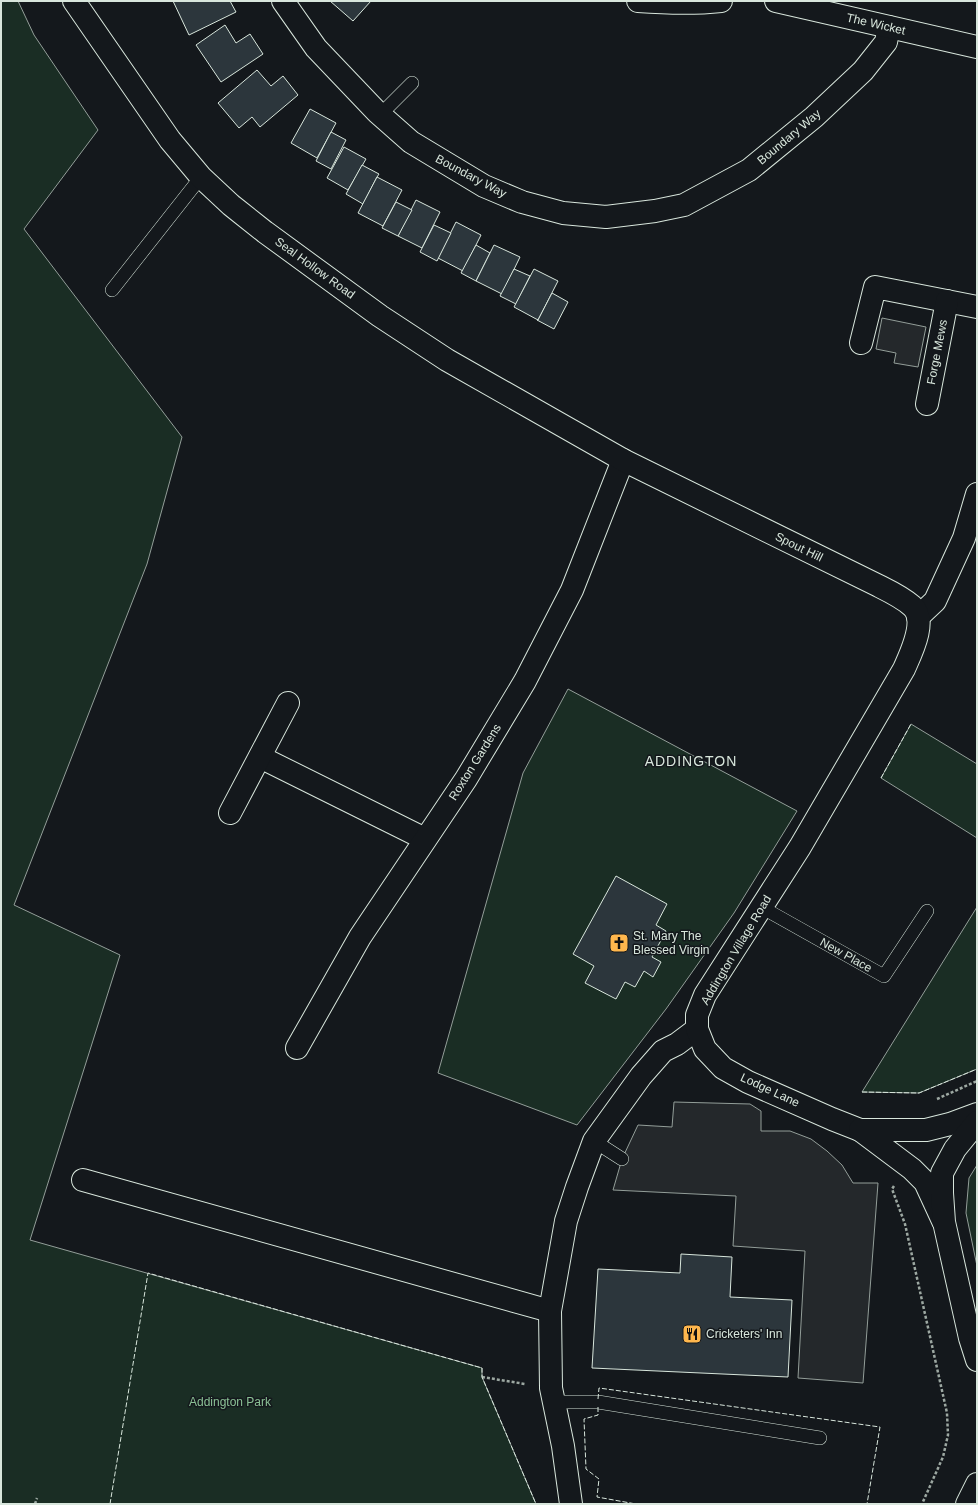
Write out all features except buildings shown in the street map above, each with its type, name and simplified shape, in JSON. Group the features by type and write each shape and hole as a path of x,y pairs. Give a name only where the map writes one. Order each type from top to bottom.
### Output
{"street":[{"name":"Seal Hollow Road","path":"74,1 170,140 201,176 231,205 265,232 380,316 447,360 623,460"},
{"name":"Boundary Way","path":"283,1 316,48 380,115 410,142 484,186 522,202 563,213 606,218 655,212 684,205 749,170 814,117 863,71 886,42 889,26"},
{"path":"638,1 667,4 698,4 721,1"},
{"name":"The Wicket","path":"776,1 977,47"},
{"path":"862,343 875,287 977,307"},
{"name":"Forge Mews","path":"927,404 947,301"},
{"name":"Spout Hill","path":"623,460 902,598 914,607 918,616"},
{"name":"Roxton Gardens","path":"297,1048 360,937 466,779 525,681 572,590 623,460"},
{"path":"918,616 935,602 970,540 977,494"},
{"name":"Addington Village Road","path":"697,1029 697,1016 705,995 800,847 904,669 917,638 918,616"},
{"path":"230,813 288,703"},
{"path":"260,757 425,839"},
{"path":"571,1504 553,1395 550,1311 566,1221 594,1141 641,1076 663,1051 677,1044 697,1029"},
{"name":"Lodge Lane","path":"697,1029 705,1049 723,1068 755,1085 860,1130 912,1169 925,1182 944,1222"},
{"name":"Lodge Lane","path":"860,1130 926,1130 950,1124 977,1114"},
{"path":"977,1122 955,1149 942,1173 944,1222 970,1338 977,1360"},
{"path":"83,1180 550,1311"},
{"path":"968,1504 977,1484"}],"lane":[{"path":"380,115 412,83"},
{"path":"112,290 201,176"},
{"name":"New Place","path":"761,907 884,976 927,911"},
{"path":"594,1141 622,1159"},
{"path":"553,1395 820,1438"}],"path":[{"path":"935,1100 977,1081"},
{"path":"896,1184 892,1189 905,1224 947,1413 948,1435 943,1457 922,1504"},
{"path":"482,1377 553,1395"},
{"path":"35,1504 37,1498"}],"green space":[{"name":"Addington Park","path":"1,1 18,1 34,35 98,130 24,229 182,437 147,564 14,905 120,955 30,1240 482,1368 482,1377 536,1504 1,1504"},
{"path":"568,689 797,811 734,913 666,1009 577,1125 438,1073 523,773"},
{"path":"911,724 977,764 977,838 881,778"},
{"path":"977,907 977,1069 919,1093 862,1092"},
{"path":"977,1165 977,1266 966,1213 969,1178"}],"shaded area":[{"path":"882,318 926,327 918,367 894,363 896,353 876,349"},
{"path":"674,1102 750,1104 761,1111 761,1131 790,1131 811,1139 842,1165 853,1183 878,1183 863,1383 798,1378 805,1251 733,1246 736,1196 613,1190 622,1159 638,1125 672,1127"}],"fence":[{"path":"881,778 911,724"},
{"path":"862,1092 919,1093 977,1069"},
{"path":"110,1504 148,1273 482,1368 482,1377 536,1504"},
{"path":"598,1399 599,1388 880,1427 867,1504"},
{"path":"598,1407 598,1415 584,1419 586,1469 599,1479 597,1497 636,1504"}],"place":[{"name":"St. Mary The Blessed Virgin","path":"619,943"},
{"name":"Cricketers' Inn","path":"692,1334"}],"district":[{"name":"ADDINGTON","path":"691,761"}]}
